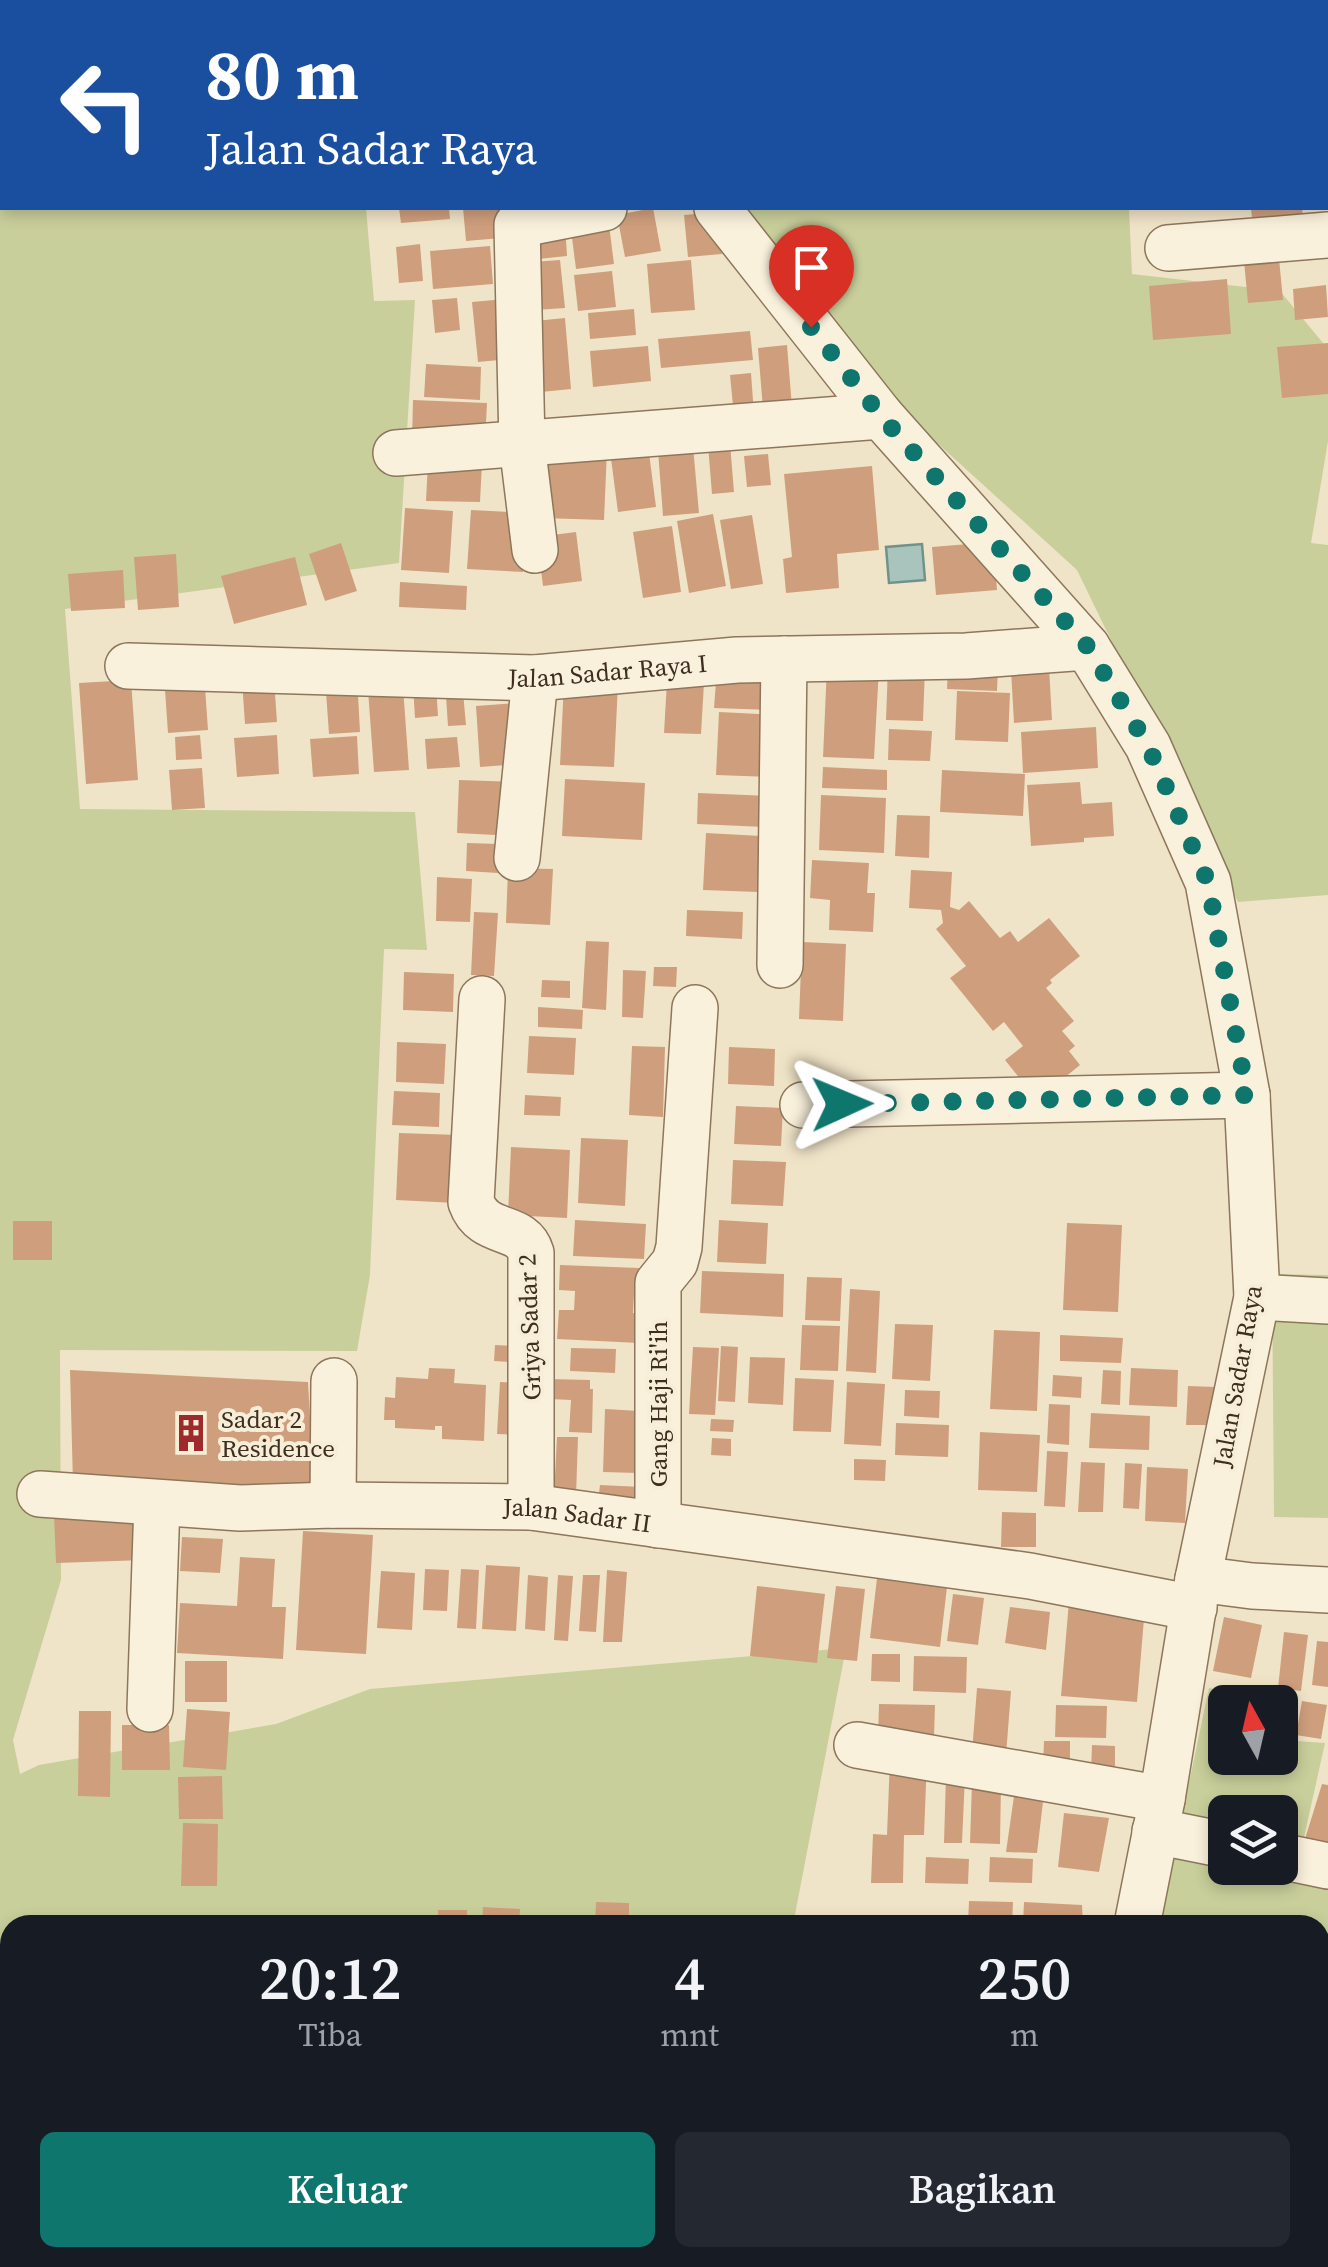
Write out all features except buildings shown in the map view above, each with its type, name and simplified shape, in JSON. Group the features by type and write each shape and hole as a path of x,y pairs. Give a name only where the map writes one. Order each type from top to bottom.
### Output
{"street":[{"path":"535,550 522,444 518,225 594,210"},
{"name":"Jalan Sadar Raya","path":"719,210 881,416 1088,647 1148,746 1208,882 1247,1095 1257,1297 1196,1593 1139,1915"},
{"path":"1168,248 1328,235"},
{"path":"396,453 881,416"},
{"name":"Jalan Sadar Raya I","path":"128,666 535,678 736,660 966,656 1088,647"},
{"path":"780,965 784,660"},
{"path":"518,858 535,678"},
{"name":"Griya Sadar 2","path":"482,999 471,1202 482,1222 522,1238 532,1253 531,1507"},
{"name":"Gang Haji Ri'ih","path":"658,1524 658,1282 674,1262 679,1247 695,1008"},
{"path":"803,1106 1247,1095"},
{"path":"1257,1297 1328,1300"},
{"path":"333,1505 334,1381"},
{"name":"Jalan Sadar II","path":"40,1494 240,1508 531,1507 1030,1576 1196,1593 1252,1586 1328,1590"},
{"path":"150,1710 158,1503"},
{"path":"856,1745 1158,1815 1208,1837"},
{"path":"1298,1860 1328,1866"}],"green space":[{"path":"0,210 366,210 374,301 415,300 399,563 65,609 80,809 415,812 427,950 384,949 370,1275 357,1351 60,1350 61,1580 13,1740 20,1774 39,1765 276,1724 370,1689 846,1648 795,1915 0,1915"},
{"path":"739,210 1129,210 1132,274 1280,291 1328,349 1328,441 1311,543 1328,545 1328,895 1238,902 1077,570 903,412"},
{"path":"1272,1274 1328,1275 1328,1518 1274,1517"},
{"path":"1208,1693 1208,1775 1298,1775 1298,1741 1325,1743 1301,1851 1328,1854 1328,1915 1161,1915"}],"water":[{"path":"922,544 925,580 889,583 886,547"}],"place":[{"name":"Sadar 2 Residence","path":"191,1433"}],"route":[{"path":"811,327 881,416 1088,647 1148,746 1208,882 1247,1095 842,1104"}]}
